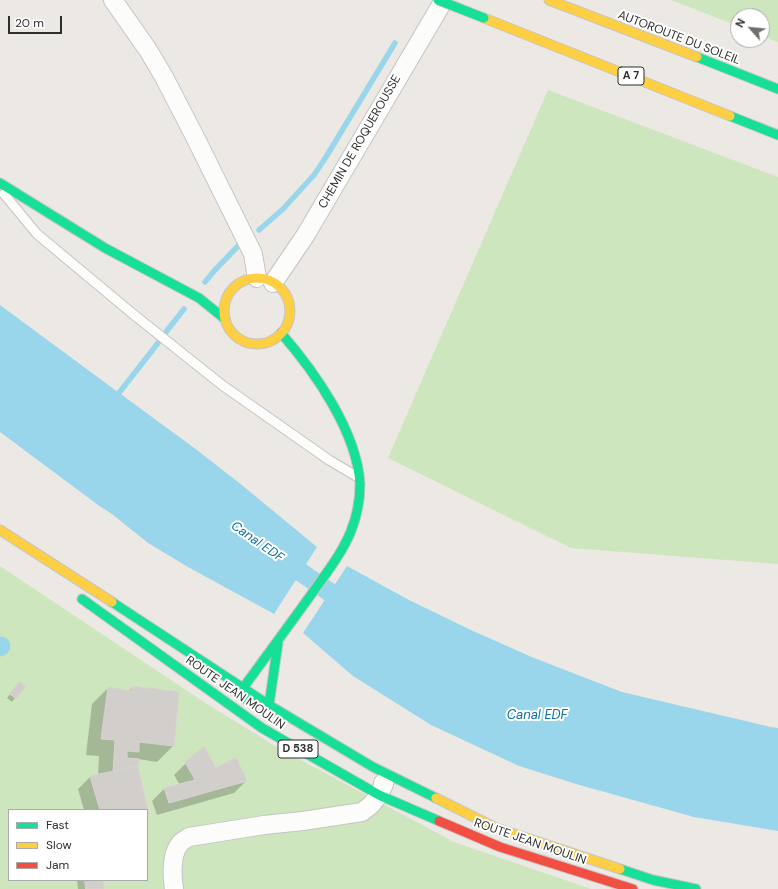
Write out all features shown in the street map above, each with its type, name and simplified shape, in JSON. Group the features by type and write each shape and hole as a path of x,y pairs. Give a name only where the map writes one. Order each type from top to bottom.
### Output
{"main road":[{"name":"A 7","path":"438,0 778,135"},
{"name":"AUTOROUTE DU SOLEIL","path":"549,0 778,89"},
{"path":"0,183 105,248 200,298 225,319"},
{"path":"200,298 221,296 248,280 265,281 280,289 286,297 289,306 289,316 286,325 281,333 273,340 254,344 244,342 235,336 228,328 224,309 226,299 221,296"},
{"path":"262,728 243,699 243,688 289,627 339,554 354,524 359,498 359,478 354,454 342,422 320,383 299,353 281,333"},
{"name":"D 538","path":"0,530 269,705"},
{"path":"0,539 12,548"},
{"name":"ROUTE JEAN MOULIN","path":"75,594 262,728 381,790 500,847 633,889"},
{"path":"269,705 279,640"},
{"name":"D 538","path":"140,641 226,692"},
{"name":"D 538","path":"243,699 269,705"},
{"name":"ROUTE JEAN MOULIN","path":"269,705 373,767 496,828 653,880 696,889"}],"street":[{"path":"113,0 148,50 164,77 195,136 265,281"},
{"name":"CHEMIN DE ROQUEROUSSE","path":"265,281 305,236 444,0"},
{"path":"373,767 381,790"},
{"path":"381,790 496,828"},
{"path":"174,889 174,853 179,843 189,837 362,812 371,805 381,790"}],"lane":[{"path":"0,189 37,234 133,314 222,385 329,460 359,478"}],"green space":[{"path":"671,0 778,0 778,42 770,39 770,8 730,8 730,23"},
{"path":"548,90 778,177 778,564 571,548 388,458"},
{"path":"0,566 207,704 280,749 454,842 591,889 0,889"}],"water":[{"name":"Canal EDF","path":"0,305 197,450 317,547 274,614 188,567 148,543 112,514 0,432"},
{"name":"Canal EDF","path":"347,566 409,600 471,630 534,658 622,692 778,728 778,831 694,817 576,784 519,766 431,725 353,676 303,633"}],"building":[{"path":"19,682 26,686 16,699 10,694"},
{"path":"132,686 179,692 174,746 139,742 139,752 127,751 127,758 139,759 138,767 113,772 115,740 101,739 108,687 132,691"},
{"path":"204,747 216,768 236,757 247,781 169,803 164,788 195,780 185,762"},
{"path":"138,767 148,809 100,809 90,776"},
{"path":"85,881 103,881 104,889 86,889"}],"waterway":[{"path":"259,230 283,209 314,175 395,43"},
{"path":"205,282 239,245"},
{"path":"166,332 184,309"},
{"path":"115,398 158,343"},
{"name":"Canal EDF","path":"279,557 351,607"}],"traffic: fast":[{"path":"438,0 484,18"},
{"path":"697,57 778,89"},
{"path":"730,116 778,135"},
{"path":"0,183 105,248 199,298 225,319"},
{"path":"247,701 243,688 336,559 351,531 358,508 360,484 357,464 351,443 332,403 320,384 307,365 281,333"},
{"path":"82,599 262,728 379,795 439,821"},
{"path":"112,602 269,705 373,767 436,798"},
{"path":"269,705 278,643"},
{"path":"620,869 653,880 696,889"}],"traffic: slow":[{"path":"549,0 697,57"},
{"path":"484,18 730,116"},
{"path":"257,278 269,281 280,288 287,299 290,311 287,323 280,334 269,341 257,344 245,341 234,334 227,323 224,311 227,299 234,288 245,281 257,278"},
{"path":"0,530 112,602"},
{"path":"436,798 496,828 620,869"}],"traffic: jam":[{"path":"439,821 500,847 633,889"}]}
